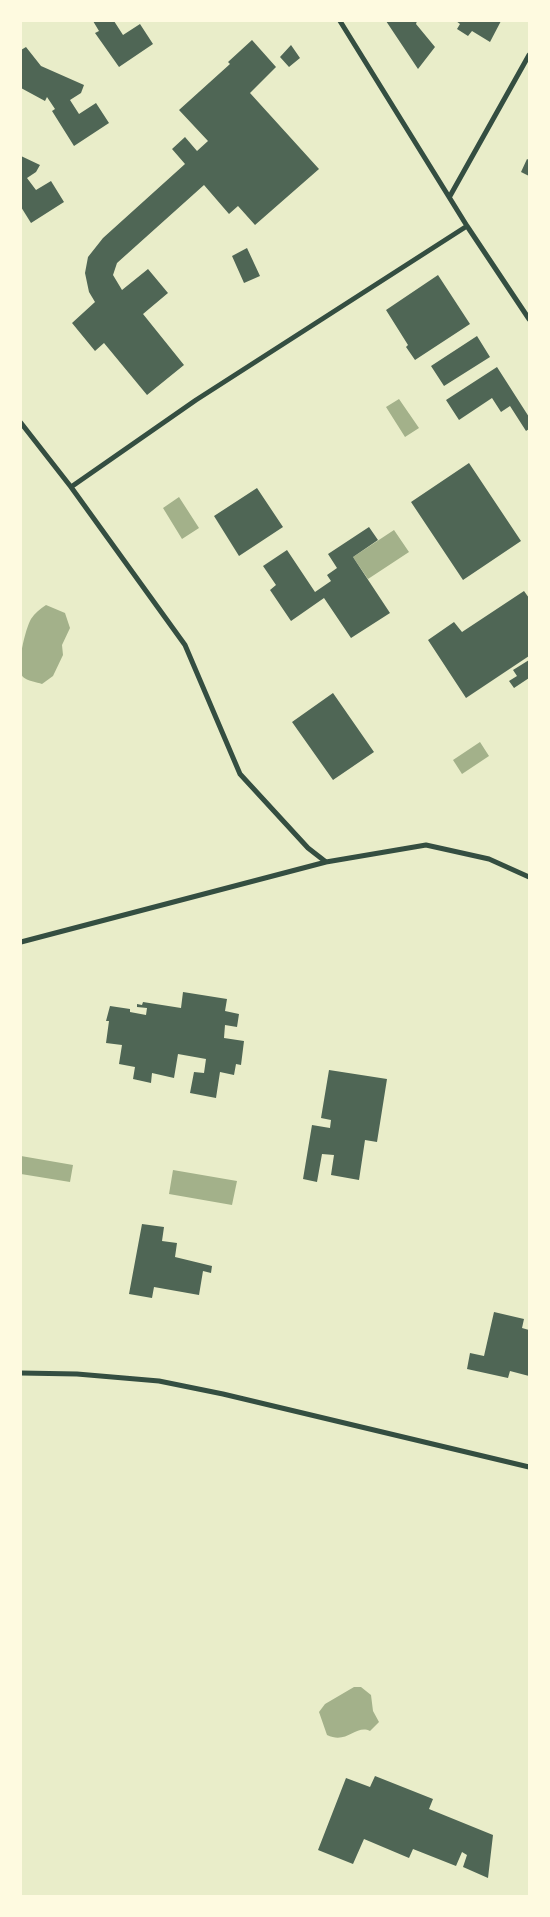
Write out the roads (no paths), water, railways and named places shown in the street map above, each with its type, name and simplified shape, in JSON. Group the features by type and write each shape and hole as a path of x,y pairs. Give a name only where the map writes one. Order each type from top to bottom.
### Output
{"street":[{"path":"340,21 467,226 529,320"},
{"path":"450,196 529,55"},
{"path":"71,487 196,400 467,226"},
{"path":"21,423 71,487 185,645 240,774 308,848 326,862"},
{"path":"21,942 326,862 426,845 489,859 529,877"},
{"path":"21,1373 76,1374 159,1381 222,1394 529,1467"}]}
